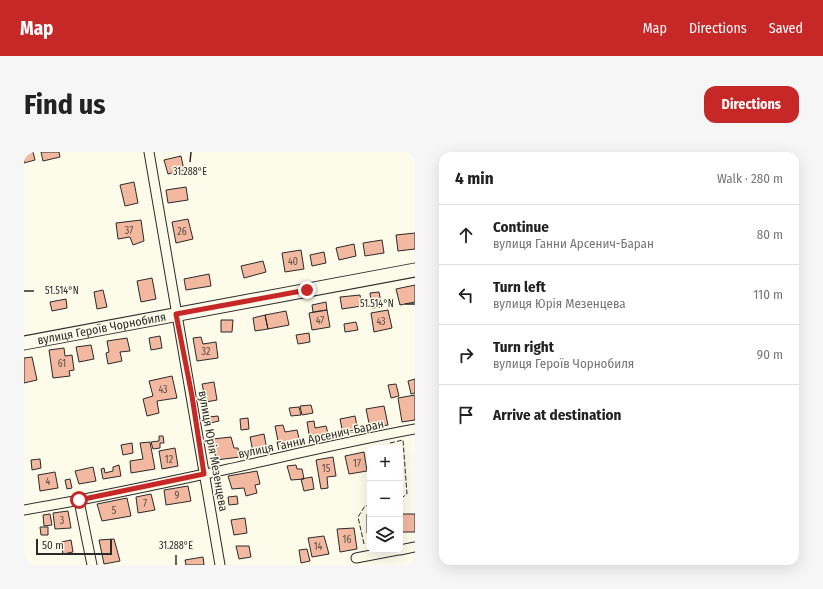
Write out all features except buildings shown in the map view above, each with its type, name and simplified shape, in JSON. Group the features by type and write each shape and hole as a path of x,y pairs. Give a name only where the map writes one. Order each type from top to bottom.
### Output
{"main road":[{"name":"вулиця Героїв Чорнобиля","path":"24,343 415,270"}],"street":[{"name":"вулиця Юрія Мезенцева","path":"149,152 220,565"},
{"name":"вулиця Ганни Арсенич-Баран","path":"24,510 79,500 380,435 415,429"},
{"path":"79,500 92,565"},
{"path":"403,549 415,547"},
{"path":"356,558 383,553"}],"fence":[{"path":"390,443 403,440 407,494 403,497"},
{"path":"364,544 358,517 365,506 367,506"}],"route":[{"path":"79,500 204,474 192,396 176,314 307,290"}]}
